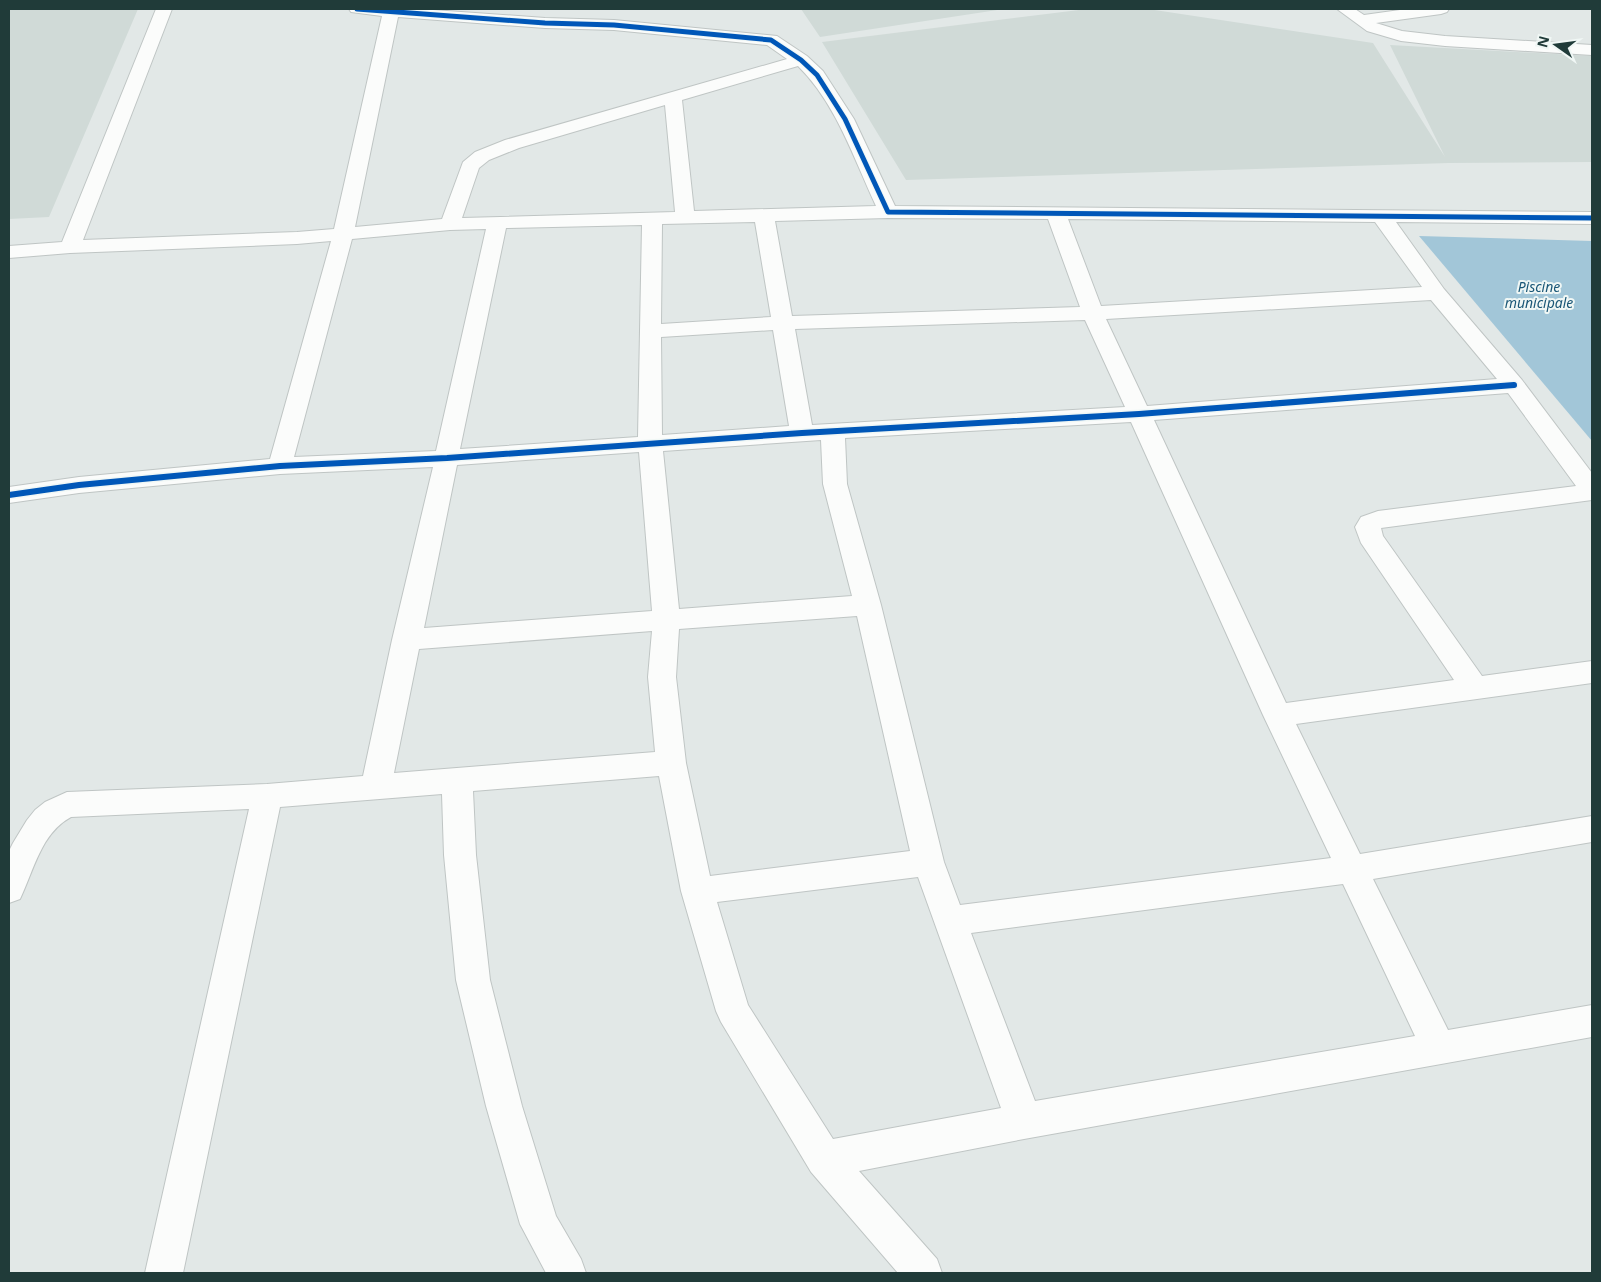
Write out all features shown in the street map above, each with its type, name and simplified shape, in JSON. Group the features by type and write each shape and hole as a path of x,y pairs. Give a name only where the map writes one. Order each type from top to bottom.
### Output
{"street":[{"path":"70,247 164,9"},
{"path":"357,9 392,10 545,23 613,17 771,40 801,60 816,76 845,119 888,212"},
{"path":"1345,9 1373,28 1418,38 1592,50"},
{"path":"1360,20 1441,9"},
{"path":"280,466 343,234 392,10"},
{"path":"450,224 470,166 482,156 512,144 801,60"},
{"path":"672,96 685,217"},
{"path":"9,252 70,247 222,242 343,234 450,224 888,212 1592,218"},
{"path":"1056,214 1093,313 1277,715 1439,1049"},
{"path":"764,215 785,323 802,433"},
{"path":"1381,216 1438,293 1514,385 1592,491 1378,520 1370,523 1368,527 1370,537 1474,688"},
{"path":"652,218 650,443 666,620 662,677 671,763 697,891 734,1011 824,1159 923,1273"},
{"path":"376,787 497,222"},
{"path":"650,331 785,323 1093,313 1438,293"},
{"path":"9,495 88,484 280,466 447,458 833,431 1139,414 1514,385"},
{"path":"833,431 835,484 868,605 928,862 1024,1121"},
{"path":"406,640 868,605"},
{"path":"1277,715 1592,672"},
{"path":"9,889 15,872 37,830 55,810 67,805 267,796 671,763"},
{"path":"457,781 460,855 474,980 504,1106 539,1224 568,1273"},
{"path":"164,1273 267,796"},
{"path":"949,921 1352,869 1592,829"},
{"path":"697,891 928,862"},
{"path":"824,1159 1024,1121 1592,1021"}],"shaded area":[{"path":"9,9 138,9 49,217 9,219"},
{"path":"801,9 1004,9 820,37"},
{"path":"1087,9 1148,9 1373,43 1445,157 1390,45 1592,56 1592,162 1449,163 906,180 822,42"}],"water":[{"name":"Piscine municipale","path":"1419,236 1592,241 1592,441"}],"cycle path":[{"path":"357,9 545,23 614,25 771,40 801,60 817,75 845,119 888,212 1592,218"},
{"path":"9,495 79,485 280,466 447,458 802,433 1139,414 1514,385"}]}
